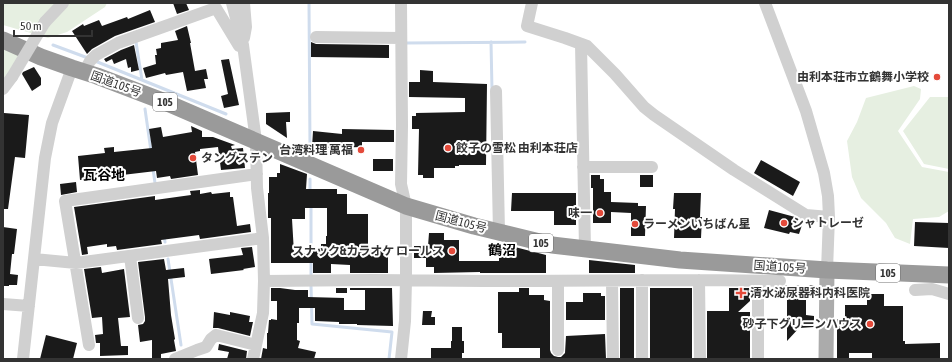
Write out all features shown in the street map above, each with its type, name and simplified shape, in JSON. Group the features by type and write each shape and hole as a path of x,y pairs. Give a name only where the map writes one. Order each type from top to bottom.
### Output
{"highway":[{"name":"国道105号","path":"3,40 41,57 85,64 165,102 406,206 499,232 552,245 680,260 827,270 949,275"}],"main road":[{"path":"826,359 827,270"}],"street":[{"path":"3,89 12,78 44,22 63,3"},
{"path":"232,3 243,49 256,141 257,188 263,238 263,313 253,359"},
{"path":"243,49 246,27 244,3"},
{"path":"401,3 401,184 406,206 406,320 401,359"},
{"path":"532,3 527,26 586,46 609,68 644,107 654,115 734,170 806,215 829,217"},
{"path":"765,3 806,111 824,173 828,196 829,217 827,270"},
{"path":"23,359 44,158 52,123 85,64 118,43 216,8 243,49"},
{"path":"316,37 401,38"},
{"path":"581,44 585,249"},
{"path":"496,91 499,232"},
{"path":"583,167 652,167"},
{"path":"89,345 65,201 257,174"},
{"path":"34,259 76,263 263,238"},
{"path":"130,256 138,318"},
{"path":"642,280 642,359"},
{"path":"699,280 700,359"},
{"path":"264,281 780,281"},
{"path":"558,281 558,350"},
{"path":"612,281 613,359"},
{"path":"758,281 758,359"},
{"path":"915,290 932,289 949,294"},
{"path":"3,304 29,306"},
{"path":"175,359 206,347 210,339 216,336 256,344"}],"shaded area":[{"path":"3,3 107,3 105,7 67,32 48,38 3,25"},
{"path":"3,40 27,51 3,89"},
{"path":"914,86 921,89 920,99 898,131 922,167 949,172 949,211 939,217 913,219 910,244 895,238 886,223 861,198 852,177 847,141 857,122 866,98"},
{"path":"930,97 949,97 949,169 924,164 903,131"}],"building":[{"path":"173,3 186,3 189,10 177,14"},
{"path":"150,10 155,22 115,36 92,49 87,54 72,31 83,24 84,26 99,20 102,26 127,17 128,19"},
{"path":"187,26 195,71 206,69 208,79 204,79 206,88 187,91 183,72 166,75 165,73 146,78 143,68 156,64 156,49 161,48 161,43 178,40 175,31"},
{"path":"311,42 316,44 389,45 389,58 311,57"},
{"path":"134,45 139,70 131,72 131,67 128,68 126,59 114,64 112,59 106,62 104,59 121,50"},
{"path":"229,59 239,105 224,108 221,96 228,94 221,60"},
{"path":"34,67 41,78 41,85 32,91 22,74 23,72"},
{"path":"420,70 433,71 433,82 487,84 486,165 459,165 455,166 455,168 434,168 434,178 423,178 423,175 418,175 419,129 412,129 412,116 416,116 416,113 465,112 465,98 409,97 409,82 420,82"},
{"path":"290,112 290,122 286,122 287,138 266,124 266,113"},
{"path":"4,113 29,115 25,158 15,157 8,209 3,209"},
{"path":"191,126 202,131 202,137 213,137 235,145 231,146 232,149 243,148 245,168 221,170 218,147 200,149 200,151 195,152 198,175 171,179 170,176 157,178 156,171 80,180 78,156 105,153 104,148 114,147 114,152 152,148 149,129 161,127 163,137 192,132"},
{"path":"342,129 394,130 394,142 362,142 362,147 312,147 313,131 342,134"},
{"path":"373,159 393,159 393,171 373,171"},
{"path":"761,160 800,182 793,196 754,173"},
{"path":"280,164 307,174 306,189 337,189 337,194 347,194 347,214 368,214 368,250 388,251 388,273 350,273 350,265 331,264 331,273 313,273 313,263 271,263 271,218 268,218 269,177 277,177 277,173 280,173","holes":["305,208 327,208 326,244 321,244 321,251 313,251 313,253 294,253 292,219 305,219"]},
{"path":"591,175 600,175 600,179 604,179 604,192 611,192 611,202 638,203 638,206 646,206 645,236 631,236 631,213 611,212 611,223 593,223 593,188 591,188"},
{"path":"640,175 653,175 653,187 640,187"},
{"path":"76,182 77,192 61,195 60,184"},
{"path":"200,190 200,194 211,192 212,194 230,192 230,197 233,197 237,226 250,224 251,232 200,239 199,235 161,240 162,244 117,250 116,246 107,247 107,244 87,247 88,254 82,255 74,207 155,196 155,200 191,195 190,191"},
{"path":"512,193 576,193 576,225 554,225 554,211 511,211"},
{"path":"674,193 701,193 701,238 674,238"},
{"name":"シャトレーゼ","path":"769,210 795,217 803,222 799,234 790,232 789,234 764,228"},
{"path":"915,222 949,223 949,248 914,246"},
{"path":"3,227 17,229 10,274 18,275 17,285 3,286"},
{"path":"429,233 444,233 444,240 459,240 459,261 499,261 499,243 546,255 546,273 434,273 434,267 426,267 426,258 414,258 414,246 428,246"},
{"path":"252,247 255,267 243,269 244,270 211,274 209,259 243,255 241,248"},
{"path":"164,259 166,270 184,268 185,277 168,279 176,351 161,354 161,359 152,359 152,340 140,342 138,325 143,324 145,317 138,262"},
{"path":"589,260 635,265 635,273 589,273"},
{"path":"101,267 102,273 124,269 130,317 118,318 121,346 128,346 128,355 100,356 100,343 96,343 95,335 103,334 102,317 92,318 84,269"},
{"path":"786,285 814,285 814,297 806,297 806,315 814,316 814,327 799,328 787,341 787,297 785,297"},
{"path":"271,288 308,290 308,297 344,298 344,310 365,310 365,290 350,290 350,288 392,288 393,326 339,324 339,322 315,321 315,308 299,308 297,340 300,341 298,348 316,352 314,359 261,359 263,348 267,349 269,320 277,320 277,301 271,301"},
{"path":"336,288 347,288 347,293 336,293"},
{"path":"519,288 529,288 529,295 544,295 544,300 550,301 550,350 554,356 561,357 565,353 566,336 605,334 606,359 540,359 540,348 502,348 502,333 498,333 498,292 519,292"},
{"path":"620,288 634,288 634,359 620,359"},
{"path":"650,288 692,288 692,359 650,359"},
{"path":"729,288 750,288 750,301 738,312 750,312 750,358 707,359 707,311 729,311"},
{"path":"583,293 601,293 601,296 605,296 605,320 566,320 566,302 583,302"},
{"name":"砂子下グリーンハウス","path":"867,294 884,294 884,306 903,306 903,341 905,341 905,344 940,343 940,358 872,358 872,353 849,353 849,359 837,359 837,319 845,319 845,305 867,305"},
{"path":"423,311 432,311 431,317 435,317 435,325 422,325"},
{"path":"214,312 230,315 230,312 250,316 249,322 253,322 250,336 213,328"},
{"path":"452,327 462,327 464,353 462,353 462,359 431,359 431,348 451,348"},
{"path":"46,335 77,343 73,359 40,359"},
{"path":"219,344 247,351 246,359 227,359 229,352 218,350"}],"waterway":[{"path":"309,3 310,148"},
{"path":"136,42 142,80"},
{"path":"491,42 492,90"},
{"path":"406,43 525,42"},
{"path":"53,45 88,58"},
{"path":"95,61 226,114"},
{"path":"145,109 151,151"},
{"path":"153,169 155,183"},
{"path":"310,179 310,193"},
{"path":"311,204 311,275"},
{"path":"164,236 165,242"},
{"path":"168,259 181,345"},
{"path":"311,285 312,324 392,332 389,359"}],"place":[{"name":"由利本荘市立鶴舞小学校","path":"937,77"},
{"name":"餃子の雪松 由利本荘店","path":"448,148"},
{"name":"台湾料理 萬福","path":"361,150"},
{"name":"タングステン","path":"193,158"},
{"name":"味一","path":"600,213"},
{"name":"シャトレーゼ","path":"784,223"},
{"name":"ラーメンいちばん星","path":"635,224"},
{"name":"スナック&カラオケ ロールス","path":"452,251"},
{"name":"清水泌尿器科内科医院","path":"741,293"},
{"name":"砂子下グリーンハウス","path":"870,324"}],"district":[{"name":"瓦谷地","path":"104,175"},
{"name":"鶴沼","path":"502,250"}]}
